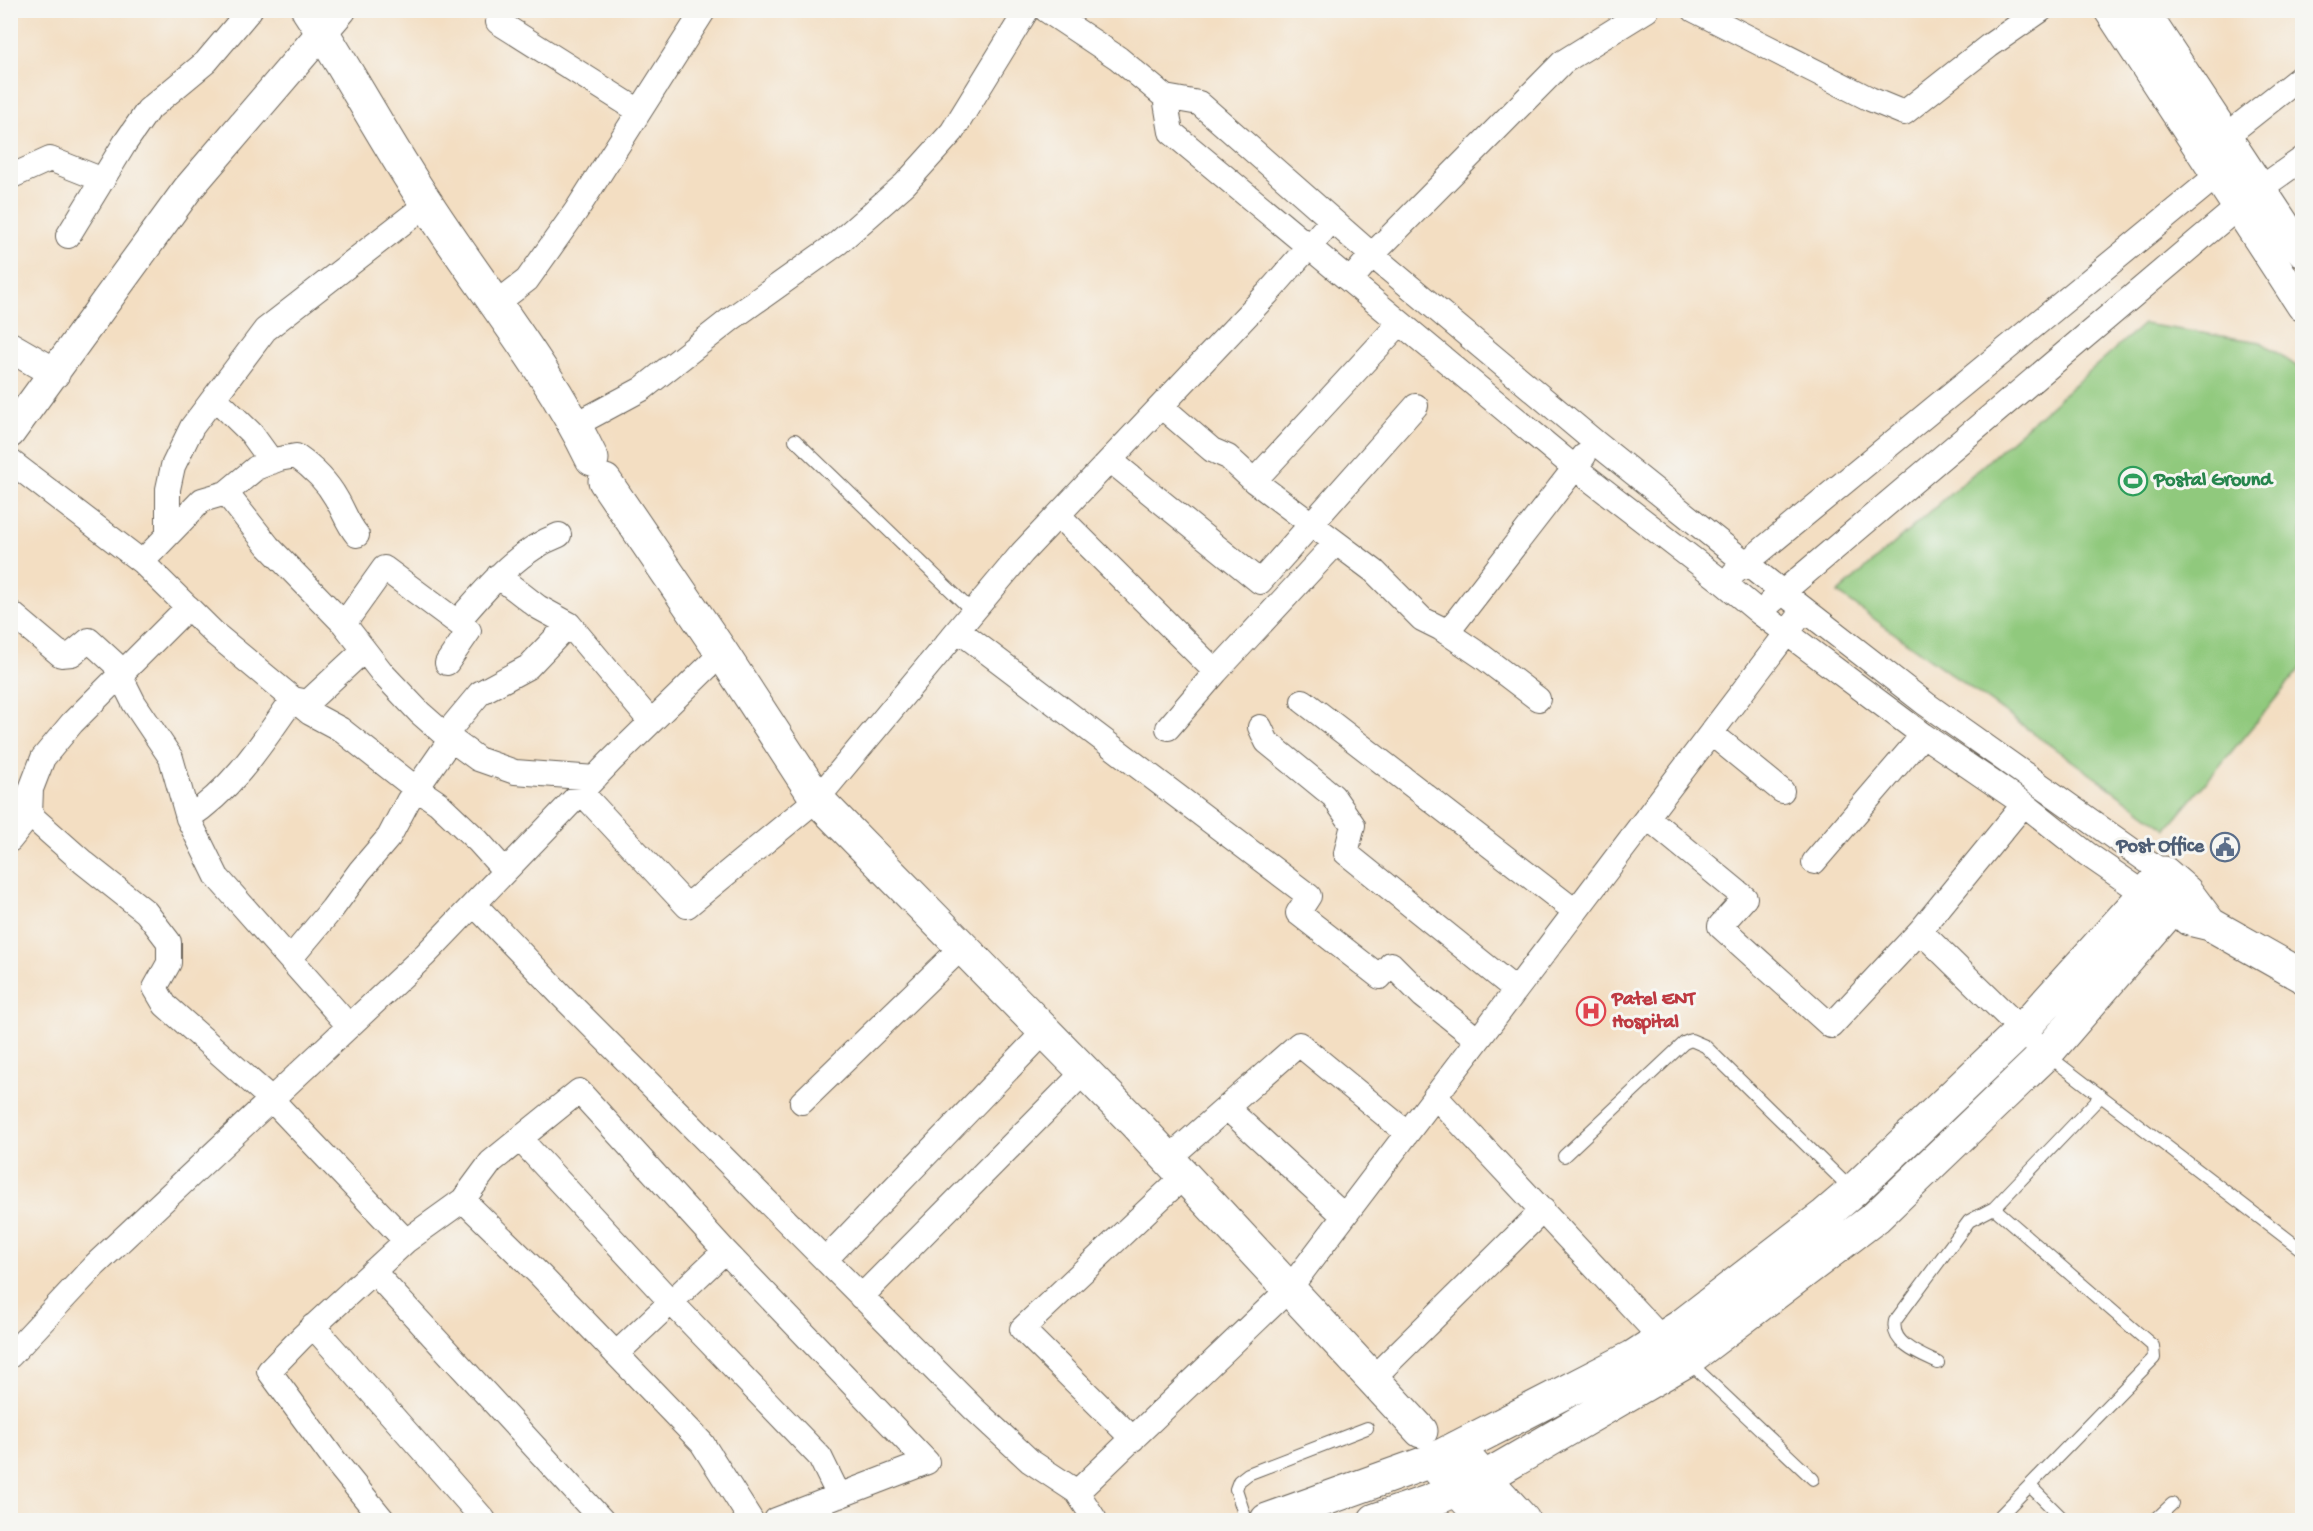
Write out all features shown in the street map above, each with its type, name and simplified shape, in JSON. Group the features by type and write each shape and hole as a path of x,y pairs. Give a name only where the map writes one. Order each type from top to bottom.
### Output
{"main road":[{"path":"324,18 427,204 497,303 575,425 598,470 817,800 1176,1167 1436,1447 1449,1498 1485,1521"},
{"path":"2166,893 2210,924 2300,969"},
{"path":"1267,1521 1632,1357 1662,1339 1825,1215 1853,1191 2166,893"},
{"path":"1375,1521 1449,1498 1687,1360 1876,1217 2046,1054 2166,893"},
{"path":"1449,1498 1522,1521"}],"street":[{"path":"68,236 148,110 206,62 250,10"},
{"path":"497,303 527,280 576,211 704,10"},
{"path":"575,425 642,389 730,319 838,243 905,184 952,132 1027,10"},
{"path":"1046,10 1118,58 1161,94 1199,103 1372,255 1595,442 1804,610 2166,893"},
{"path":"1350,281 1372,255 1563,62 1647,10"},
{"path":"1694,10 1870,99 1904,113 1989,46 2041,10"},
{"path":"2109,10 2302,306"},
{"path":"2143,10 2302,251"},
{"path":"10,433 187,190 324,18"},
{"path":"498,22 639,111"},
{"path":"1724,583 1745,562 2217,176 2233,146 2302,76"},
{"path":"1161,94 1171,132 1575,468 1786,633 1923,735 2024,804 2087,854 2166,893"},
{"path":"10,177 50,159 106,175"},
{"path":"1760,613 2238,207 2302,159"},
{"path":"168,533 168,489 173,466 192,428 266,330 427,204"},
{"path":"226,493 268,546 344,624 383,674 420,713 478,759 516,772 588,785 687,906 817,800 1022,553 1268,293 1332,220"},
{"path":"1254,481 1400,323"},
{"path":"10,347 55,373"},
{"path":"215,398 252,433 272,462"},
{"path":"1161,406 1212,450 1228,457 1254,481 1374,571 1422,619 1483,657 1538,699"},
{"path":"1110,460 1260,582 1416,406"},
{"path":"1447,633 1595,442"},
{"path":"142,562 201,500 226,493 256,468 296,456 313,468 328,484 350,527 357,535"},
{"path":"10,461 142,562 215,634 293,699 326,723 340,729 417,789 438,802 478,841 505,872"},
{"path":"1058,515 1216,672"},
{"path":"457,622 517,558 541,542 559,535"},
{"path":"1168,728 1216,672 1336,543"},
{"path":"344,624 384,568 469,631 447,663"},
{"path":"498,576 538,607 569,624 651,722"},
{"path":"10,840 30,815 31,789 43,758 72,723 188,606"},
{"path":"1077,1492 1288,1289 1804,610"},
{"path":"10,612 61,655 72,654 89,640 114,663 134,703 171,758 188,818 217,877 349,1026"},
{"path":"965,621 1309,896 1298,913 1380,977 1391,964 1423,996 1478,1040"},
{"path":"290,958 389,837 448,737 480,693 528,667 569,624"},
{"path":"293,699 308,702 364,650"},
{"path":"14,1344 424,955 588,785 722,654"},
{"path":"188,818 207,805 236,778 293,699"},
{"path":"1303,701 1575,911"},
{"path":"1260,727 1267,742 1333,796 1353,825 1346,853 1516,990"},
{"path":"1711,733 1782,791"},
{"path":"1814,862 1923,735"},
{"path":"1647,817 1745,898 1720,926 1831,1026 1920,931 2024,804"},
{"path":"30,815 83,862 146,912 169,942 169,963 155,988 165,1005 271,1099 406,1241"},
{"path":"474,904 563,997 974,1409 1030,1461 1077,1492 1095,1521"},
{"path":"1920,931 2046,1054"},
{"path":"802,1102 962,947"},
{"path":"825,1260 1045,1031"},
{"path":"1133,1439 1022,1329 1176,1167 1227,1108 1299,1044 1407,1133"},
{"path":"861,1297 1084,1072"},
{"path":"383,1521 335,1461 269,1371 406,1241 463,1200 491,1162 579,1091 725,1251 927,1462 776,1521"},
{"path":"1435,1096 1662,1339"},
{"path":"1227,1108 1344,1216"},
{"path":"520,1139 820,1458 839,1496"},
{"path":"463,1200 702,1443 751,1521"},
{"path":"1372,1379 1543,1210"},
{"path":"616,1354 725,1251"},
{"path":"373,1271 602,1521"},
{"path":"314,1326 483,1521"}],"lane":[{"path":"795,440 965,621"},
{"path":"1564,1156 1684,1043 1691,1041 1706,1046 1853,1191"},
{"path":"2046,1054 2302,1250"},
{"path":"1938,1363 1905,1345 1896,1335 1895,1321 1969,1221 1994,1209 2101,1096"},
{"path":"1994,1209 2153,1346 2155,1351 2150,1364 2030,1486 2004,1518"},
{"path":"1687,1360 1813,1479"},
{"path":"1246,1521 1236,1488 1239,1481 1248,1474 1367,1428"},
{"path":"2030,1486 2064,1521"},
{"path":"2155,1521 2172,1504"}],"green space":[{"name":"Postal Ground","path":"2143,324 2261,342 2302,370 2302,667 2167,829 1838,593"}],"place":[{"name":"Postal Ground","path":"2133,481"},
{"name":"Post Office","path":"2225,847"},
{"name":"Patel ENT Hospital","path":"1591,1011"}]}
